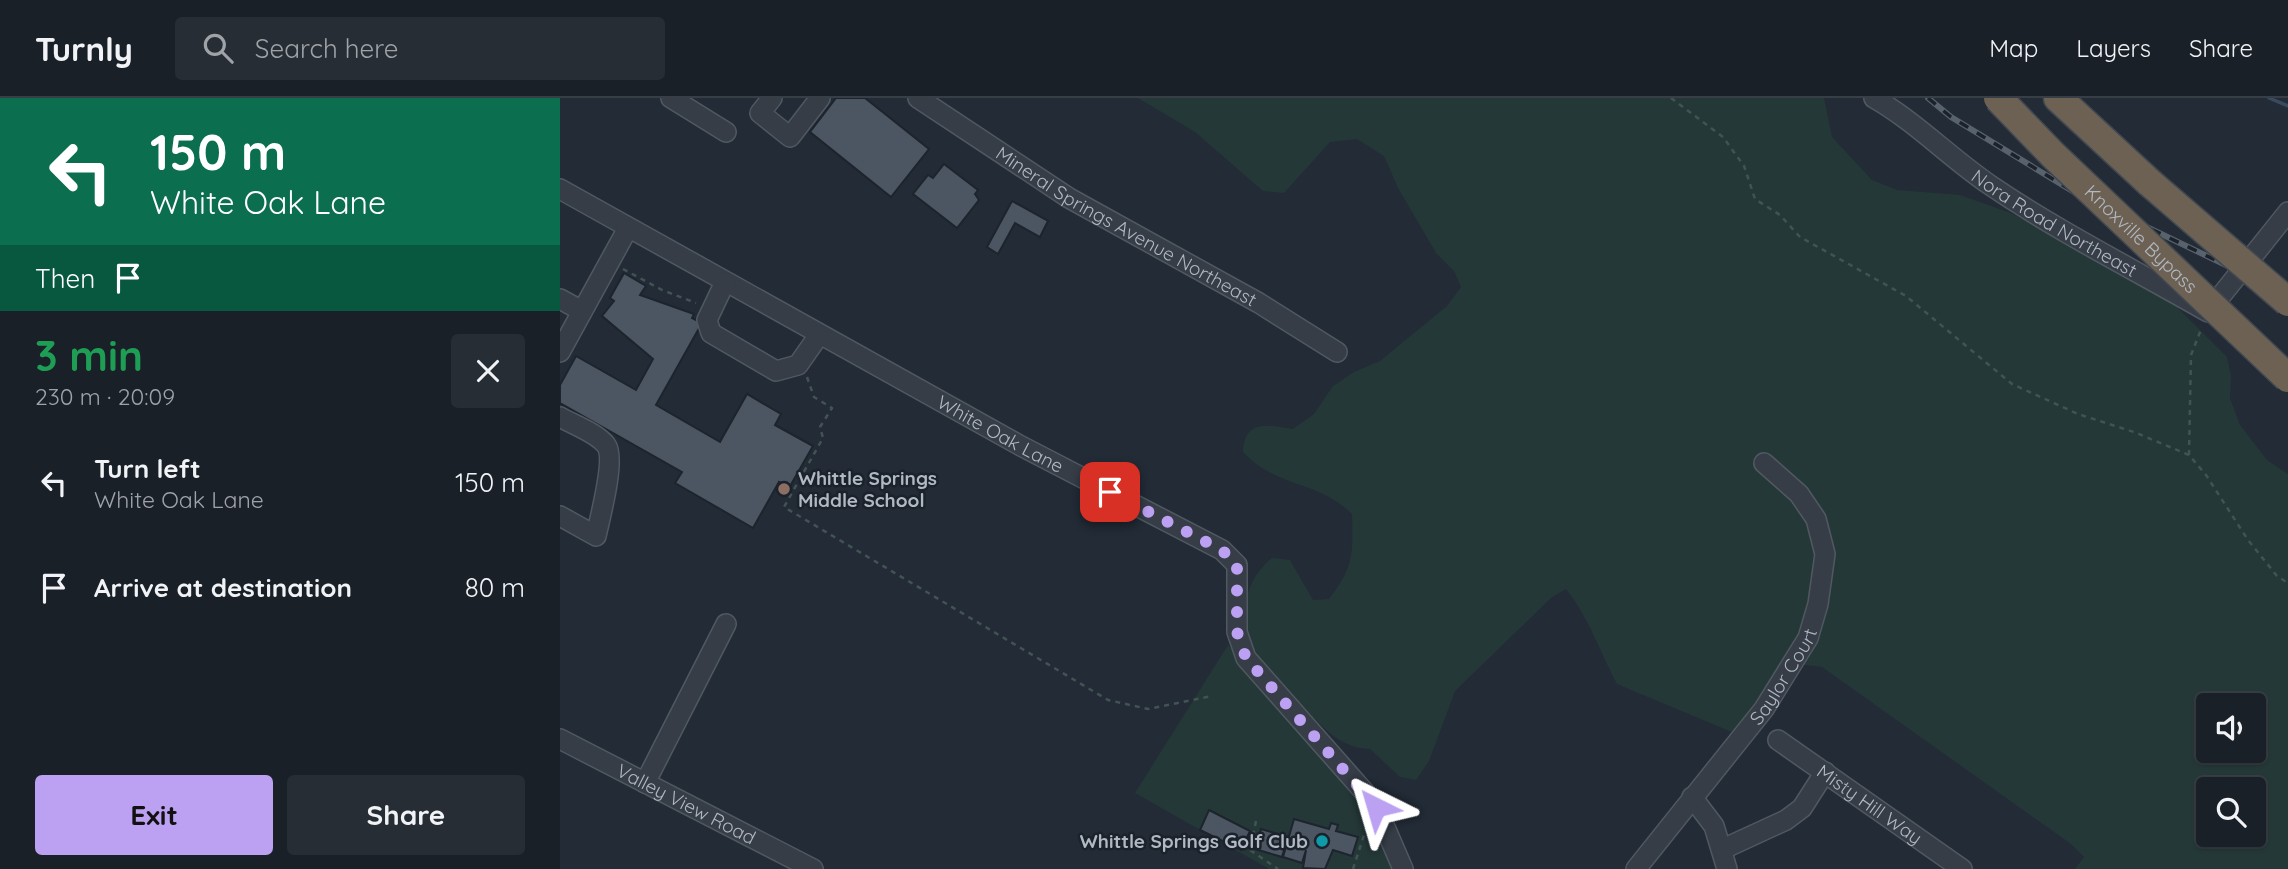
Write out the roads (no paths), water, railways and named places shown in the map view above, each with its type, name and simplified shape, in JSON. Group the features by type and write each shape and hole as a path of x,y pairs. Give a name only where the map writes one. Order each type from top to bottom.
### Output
{"highway":[{"name":"Knoxville Bypass","path":"1998,98 2053,155 2288,378"},
{"path":"2058,98 2150,183 2288,302"}],"street":[{"path":"671,98 726,132"},
{"path":"772,98 761,113 790,137 820,98"},
{"name":"Mineral Springs Avenue Northeast","path":"918,98 1069,198 1248,296 1337,352"},
{"name":"Nora Road Northeast","path":"1874,98 1905,116 1987,183 2026,208 2208,312 2288,212"},
{"name":"White Oak Lane","path":"560,189 1021,446 1222,550 1237,565 1237,632 1246,658 1375,804 1403,869"},
{"path":"560,352 628,228"},
{"path":"725,282 707,320 711,333 776,371 798,365 819,335"},
{"path":"560,299 582,311"},
{"path":"560,417 598,439 610,452 597,536 560,516"},
{"name":"Saylor Court","path":"1636,869 1764,709 1808,638 1818,604 1825,554 1816,519 1799,494 1764,463"},
{"path":"645,783 726,624"},
{"name":"Valley View Road","path":"560,739 813,869"},
{"name":"Misty Hill Way","path":"1778,740 1962,869"},
{"path":"1723,849 1786,820 1802,808 1825,772"},
{"path":"1692,797 1714,827 1727,869"}],"waterway":[{"path":"2269,98 2288,106"}],"railway":[{"path":"1928,98 1951,117 2074,192 2288,295"}],"place":[{"name":"Whittle Springs Middle School","path":"784,489"},
{"name":"Whittle Springs Golf Club","path":"1322,841"}]}
